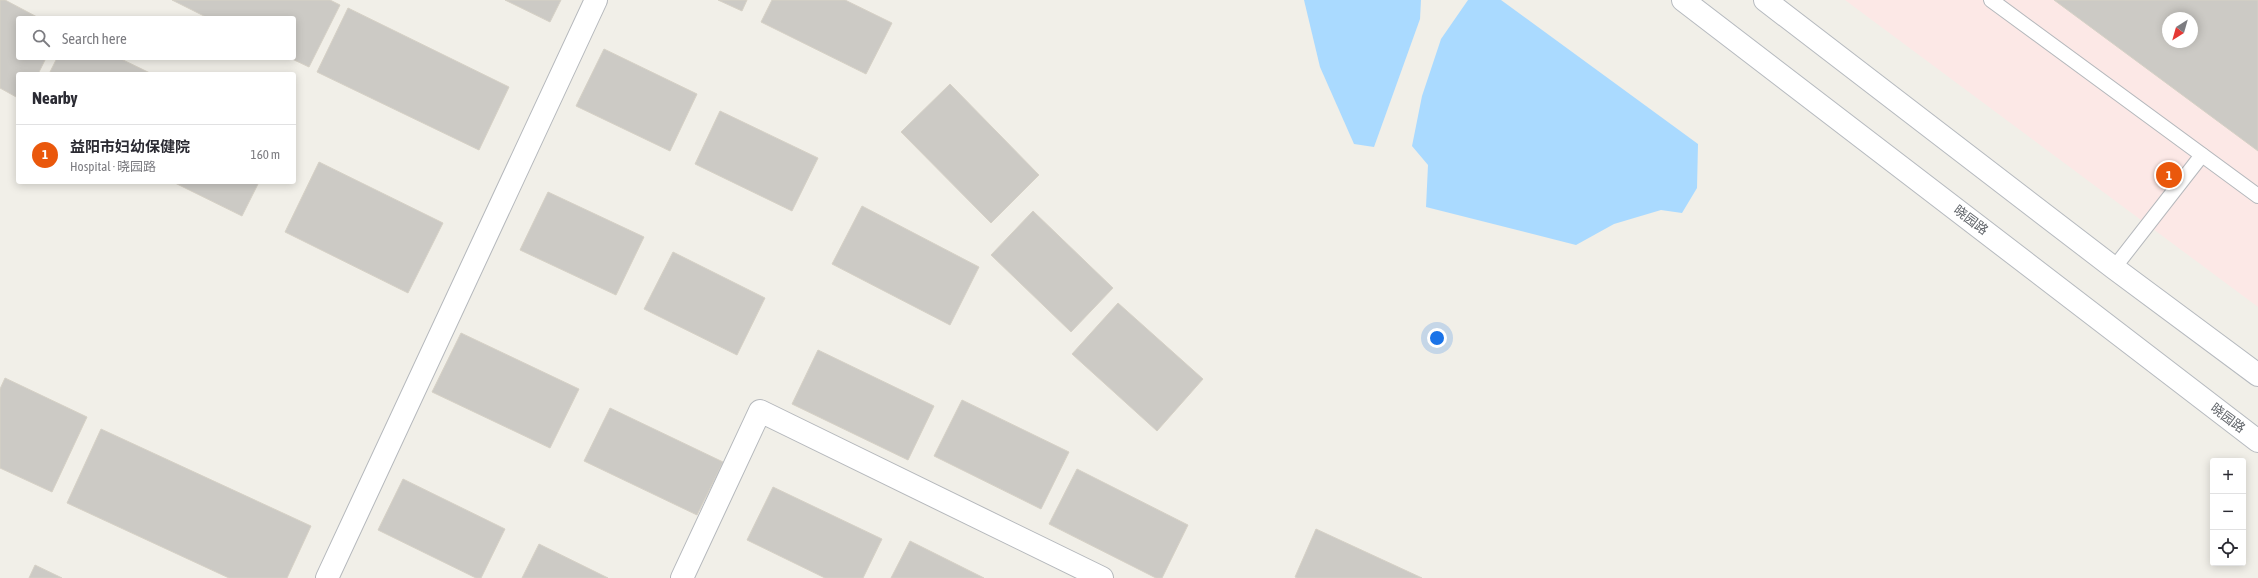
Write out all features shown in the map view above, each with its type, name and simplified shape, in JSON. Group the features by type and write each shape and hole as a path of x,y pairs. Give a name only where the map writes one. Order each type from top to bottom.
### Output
{"street":[{"path":"326,578 596,0"},
{"name":"晓园路","path":"1683,0 2258,441"},
{"path":"1765,0 2114,268 2258,375"},
{"path":"682,578 760,411 1102,578"}],"lane":[{"path":"1991,0 2258,196"},
{"path":"2114,268 2202,155"}],"shaded area":[{"path":"1845,0 2258,0 2258,307"}],"water":[{"path":"1304,0 1421,0 1420,19 1374,147 1354,144 1320,67"},
{"path":"1468,0 1501,0 1698,144 1697,188 1682,213 1661,210 1614,224 1576,245 1426,207 1428,165 1412,146 1422,96 1441,39"}],"building":[{"path":"0,0 5,0 35,16 16,16 16,60 45,60 39,72 16,72 16,97 0,88"},
{"path":"172,0 330,0 340,5 309,67 294,60 296,60 296,16 204,16"},
{"path":"505,0 561,0 550,22"},
{"path":"718,0 747,0 742,11"},
{"path":"772,0 845,0 892,23 866,74 761,22"},
{"path":"2054,0 2258,0 2258,151"},
{"path":"348,8 509,87 479,150 317,72"},
{"path":"604,49 697,94 670,151 576,106"},
{"path":"56,60 123,60 148,72 50,72"},
{"path":"950,84 1039,175 991,223 901,132"},
{"path":"720,111 818,158 792,211 695,164"},
{"path":"319,162 443,223 408,293 285,232"},
{"path":"177,184 258,184 242,216"},
{"path":"548,192 644,237 616,295 520,250"},
{"path":"862,206 979,267 950,325 832,264"},
{"path":"1033,211 1113,288 1071,332 991,255"},
{"path":"673,252 765,298 737,355 644,309"},
{"path":"1118,303 1203,379 1157,431 1072,354"},
{"path":"461,333 579,389 550,448 432,392"},
{"path":"818,350 934,406 908,460 792,404"},
{"path":"5,378 87,417 52,492 0,468 0,389"},
{"path":"962,400 1069,452 1041,509 934,456"},
{"path":"610,408 723,462 697,515 584,461"},
{"path":"101,429 311,526 287,578 229,578 67,503"},
{"path":"1077,469 1188,525 1162,578 1156,578 1049,524"},
{"path":"403,479 505,529 481,578 476,578 378,530"},
{"path":"773,487 882,539 863,578 825,578 747,540"},
{"path":"1316,529 1422,578 1297,578 1295,577"},
{"path":"910,541 984,578 891,578"},
{"path":"539,544 608,578 522,578"},
{"path":"35,565 62,578 29,578"}],"place":[{"name":"益阳市妇幼保健院","path":"2169,175"}]}
